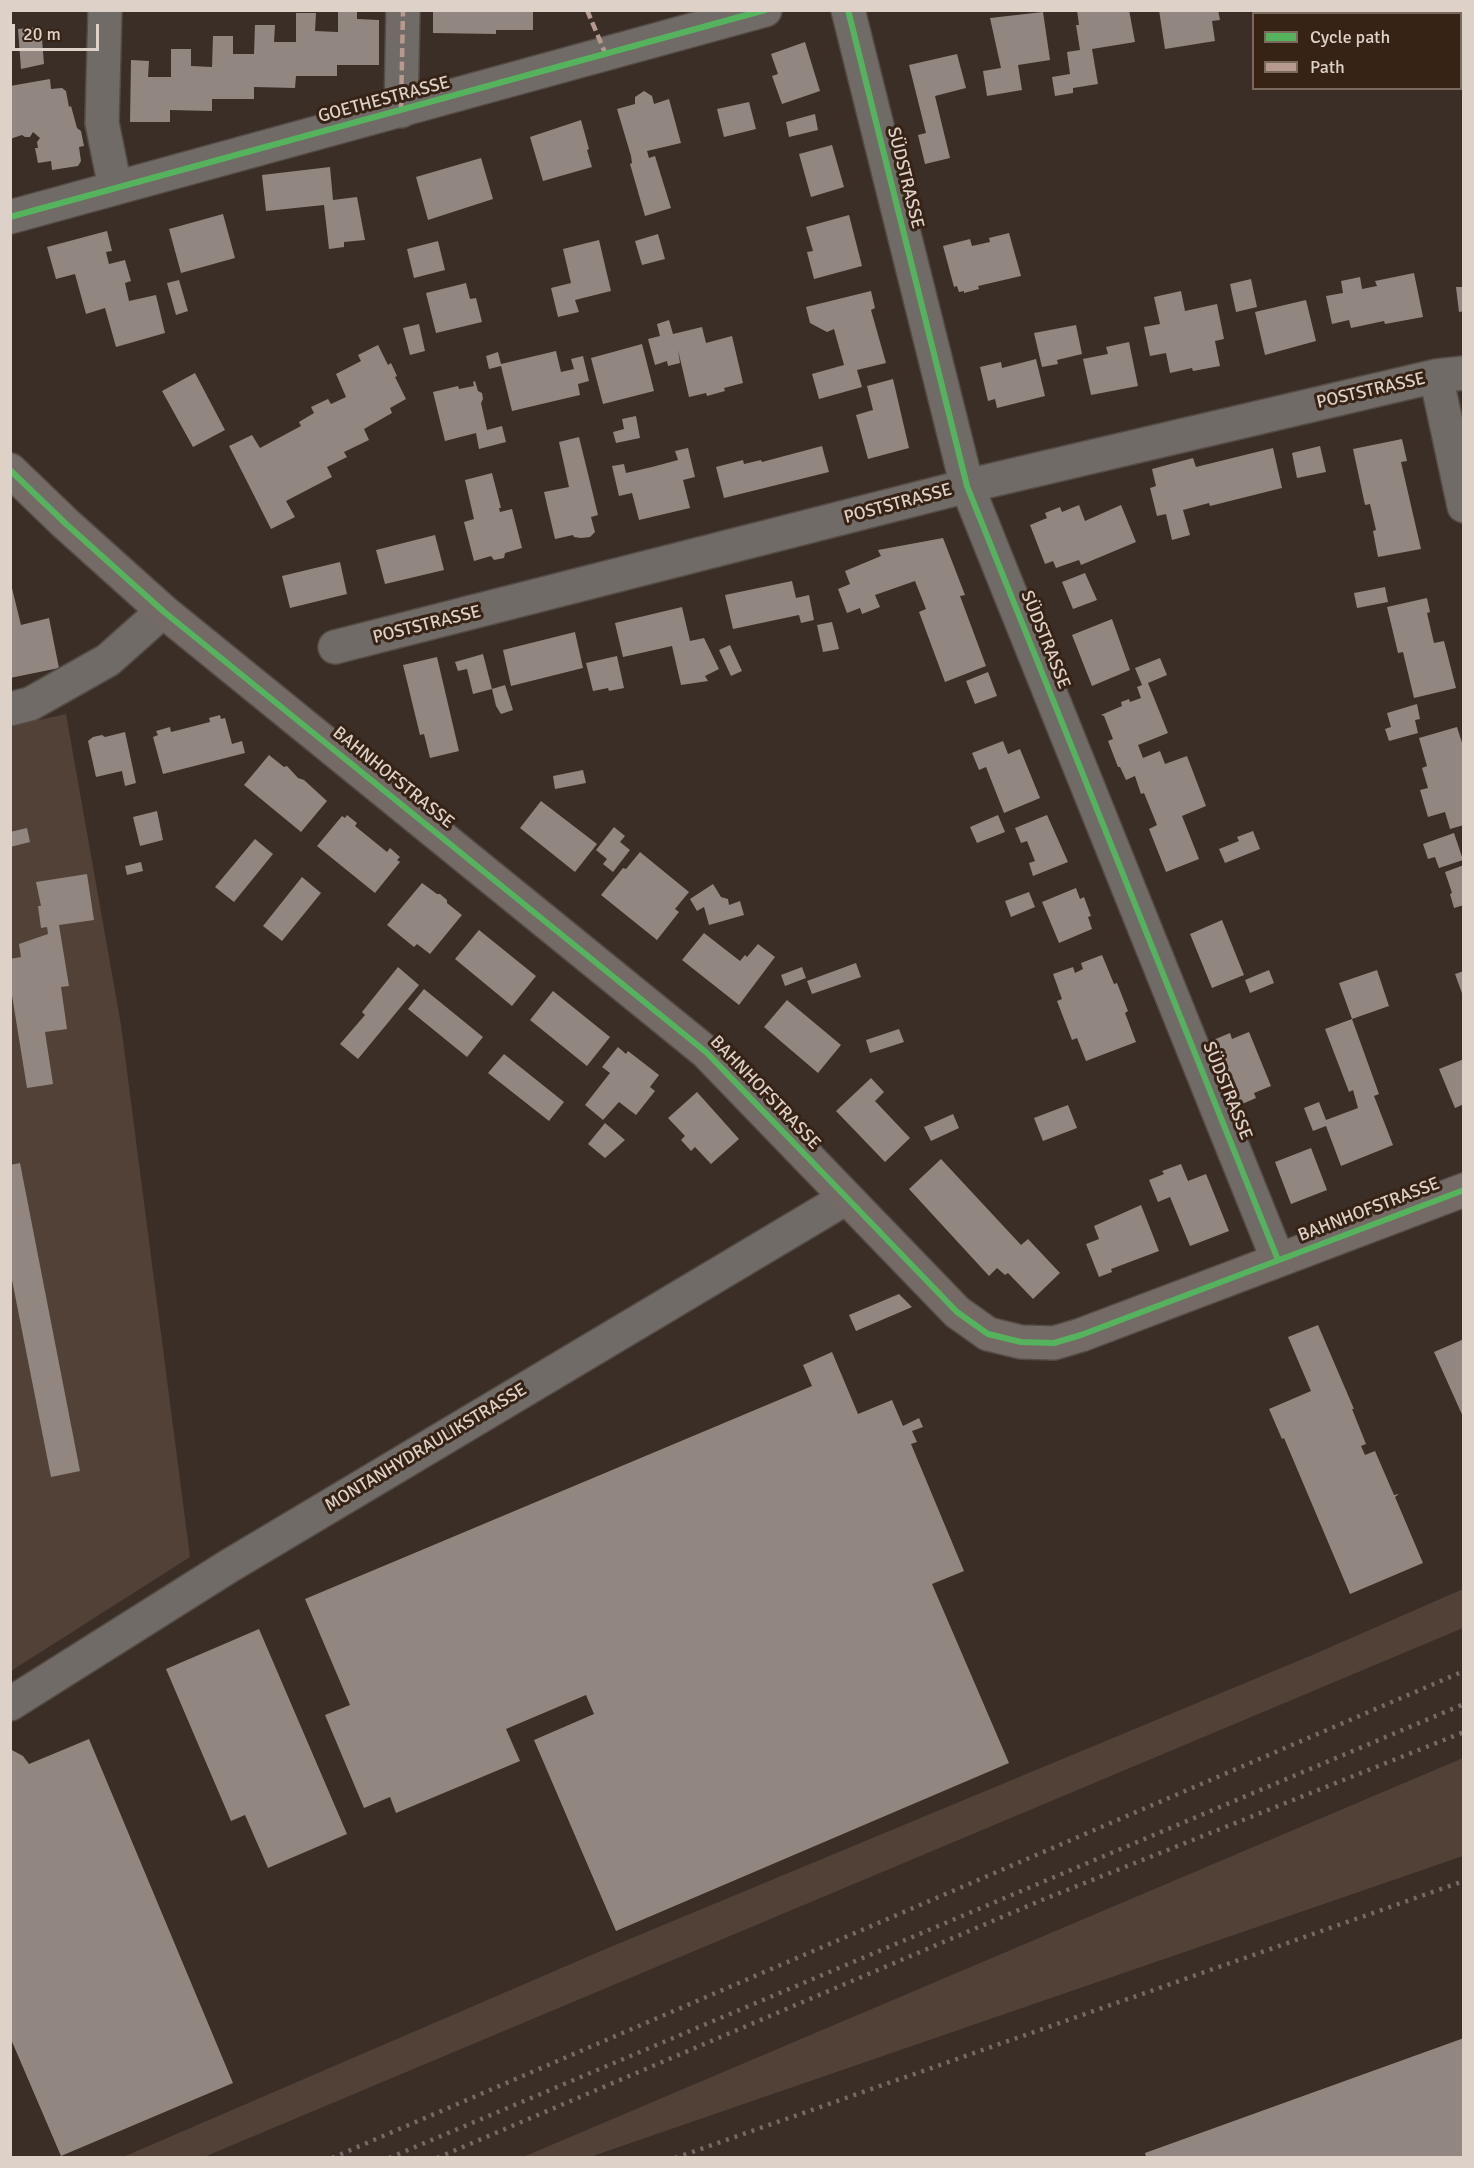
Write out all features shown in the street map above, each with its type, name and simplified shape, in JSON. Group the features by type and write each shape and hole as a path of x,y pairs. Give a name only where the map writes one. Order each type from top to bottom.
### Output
{"main road":[{"name":"BAHNHOFSTRASSE","path":"10,470 82,539 163,611 706,1052 957,1312 988,1334 1021,1342 1054,1344 1464,1190"}],"street":[{"path":"105,10 102,123 115,187"},
{"path":"401,111 403,10"},
{"name":"GOETHESTRASSE","path":"10,217 765,10"},
{"name":"SÜDSTRASSE","path":"848,10 968,486 1278,1260"},
{"path":"1450,374 1464,506"},
{"name":"POSTSTRASSE","path":"335,647 968,486 1450,374"},
{"path":"10,709 30,704 108,660 163,611"},
{"name":"MONTANHYDRAULIKSTRASSE","path":"10,1704 230,1566 846,1198"}],"shaded area":[{"path":"66,714 121,1025 190,1557 11,1671 11,726"},
{"path":"1463,1589 1463,1628 204,2157 123,2157 608,1948 1310,1656"},
{"path":"1463,1758 1463,1856 590,2157 523,2157"}],"building":[{"path":"338,10 357,10 357,19 379,20 379,65 337,65 337,76 296,76 295,88 254,87 254,99 212,99 212,111 170,110 170,122 130,122 131,60 149,61 148,77 171,77 171,49 191,49 191,66 212,67 213,36 233,36 233,54 254,54 255,25 275,25 274,42 296,42 296,13 316,13 315,31 338,32"},
{"path":"433,10 533,10 533,30 496,30 496,34 433,33"},
{"path":"1077,10 1129,10 1135,42 1092,49 1098,84 1073,88 1073,93 1055,96 1052,77 1070,74 1067,52 1080,50 1076,25 1079,25"},
{"path":"1159,10 1218,10 1220,20 1212,21 1215,41 1165,49"},
{"path":"1333,10 1375,10 1376,12 1334,12"},
{"path":"1408,10 1464,10 1464,15 1462,12 1408,12"},
{"path":"1043,12 1050,60 1018,65 1022,90 987,96 983,71 1001,68 990,18"},
{"path":"41,27 44,64 21,69 18,29"},
{"path":"805,42 820,91 782,104 772,76 778,74 771,54"},
{"path":"957,54 966,88 935,96 950,158 925,164 918,135 926,133 909,65"},
{"path":"50,79 51,89 62,88 66,91 69,107 71,106 77,128 81,131 84,146 79,147 81,161 78,166 52,170 51,161 38,163 35,148 38,148 37,142 40,138 33,132 30,137 22,135 10,139 10,86"},
{"path":"644,91 652,96 654,104 669,99 681,143 647,151 649,158 655,156 671,208 645,216 617,109 635,104 635,97"},
{"path":"749,102 756,129 724,137 717,109"},
{"path":"815,114 818,130 789,137 786,122"},
{"path":"581,120 592,167 543,181 530,137"},
{"path":"832,145 844,187 811,197 799,154"},
{"path":"481,158 493,199 428,220 416,177"},
{"path":"330,167 333,200 357,197 365,240 344,242 344,247 329,249 324,205 266,211 262,175"},
{"path":"223,214 235,258 181,273 169,229"},
{"path":"849,215 862,266 814,279 807,252 813,251 806,227"},
{"path":"107,231 112,251 106,252 109,264 125,260 131,281 125,283 129,301 156,295 165,333 116,347 105,308 86,314 75,274 56,279 47,247"},
{"path":"1009,233 1021,276 978,286 979,289 964,293 964,291 959,292 957,286 954,287 943,246 970,239 972,246 990,242 989,238"},
{"path":"658,234 665,259 642,265 635,241"},
{"path":"599,240 611,291 575,300 579,312 558,317 551,288 571,283 563,249"},
{"path":"438,241 445,270 414,278 407,249"},
{"path":"1414,273 1423,317 1385,324 1384,321 1351,328 1349,320 1332,324 1326,296 1343,293 1341,281 1360,277 1362,289 1377,286 1375,281"},
{"path":"1251,279 1257,307 1236,312 1230,284"},
{"path":"179,280 188,311 176,315 167,283"},
{"path":"466,283 470,299 476,298 482,322 436,333 426,293"},
{"path":"1456,287 1464,287 1464,311 1459,312"},
{"path":"871,291 875,308 871,310 886,363 857,370 862,387 819,399 812,374 844,365 834,329 827,332 810,323 806,307"},
{"path":"1181,291 1185,311 1217,304 1224,339 1215,341 1220,366 1193,371 1192,368 1170,373 1166,353 1150,356 1144,327 1160,324 1154,297"},
{"path":"1306,300 1316,341 1265,355 1255,312"},
{"path":"669,320 673,334 702,327 706,343 732,336 743,383 707,396 706,393 689,397 678,350 680,363 668,366 667,361 655,365 648,339 660,336 657,324"},
{"path":"419,324 425,351 410,355 403,328"},
{"path":"1076,325 1082,354 1057,360 1058,364 1042,367 1034,333"},
{"path":"1129,342 1138,386 1091,395 1083,359 1108,354 1106,347"},
{"path":"642,344 654,391 603,404 591,358"},
{"path":"378,345 388,365 391,363 406,399 390,408 392,413 364,429 369,440 344,452 347,457 327,467 332,477 286,501 295,517 271,529 229,446 252,435 260,448 301,426 299,422 314,413 311,407 328,399 331,404 346,397 336,374 361,361 358,355"},
{"path":"556,351 561,372 574,369 571,359 583,356 589,381 578,384 580,395 512,411 501,366 489,369 486,356 498,352 501,364"},
{"path":"1036,359 1045,396 997,408 995,399 988,401 980,367 1001,362 1002,368"},
{"path":"195,373 225,430 193,447 162,391"},
{"path":"893,379 909,448 868,459 856,415 873,410 867,386"},
{"path":"475,381 478,391 482,393 481,403 487,430 502,426 506,442 479,449 476,433 445,441 433,392 458,386 459,389 474,386"},
{"path":"636,416 640,438 616,443 613,432 624,429 622,419"},
{"path":"579,437 598,515 591,517 595,532 590,537 581,538 573,535 555,539 544,492 569,487 559,442"},
{"path":"1402,439 1407,461 1401,462 1421,549 1378,557 1373,531 1376,530 1370,504 1365,505 1353,449"},
{"path":"822,446 829,472 724,498 716,467 743,460 744,464 761,460 762,462"},
{"path":"1320,446 1326,472 1297,478 1292,453"},
{"path":"688,448 695,477 683,480 690,508 639,520 632,493 619,496 612,466 624,464 626,473 652,467 678,460 675,451"},
{"path":"1273,448 1282,488 1210,506 1209,503 1183,510 1190,535 1172,540 1166,514 1157,516 1150,488 1156,486 1152,469 1193,458 1196,467"},
{"path":"492,473 500,512 512,509 522,548 505,553 504,558 494,560 491,556 474,561 464,522 474,519 465,480"},
{"path":"1079,505 1085,521 1121,505 1136,542 1081,565 1079,560 1056,568 1053,561 1045,564 1030,525 1047,518 1045,513 1060,507 1062,512"},
{"path":"435,535 444,570 385,584 376,550"},
{"path":"943,538 965,595 960,596 986,666 945,682 919,612 926,609 915,581 875,595 880,607 862,614 860,608 847,613 838,589 850,584 845,571 881,556 878,550"},
{"path":"340,562 347,594 290,608 282,576"},
{"path":"1085,573 1097,600 1073,609 1062,582"},
{"path":"10,580 21,625 49,618 59,668 10,678"},
{"path":"792,581 796,598 809,595 814,620 801,623 799,615 733,629 725,595"},
{"path":"1385,587 1388,602 1357,608 1354,593"},
{"path":"1427,598 1430,612 1427,613 1434,643 1444,641 1456,688 1414,698 1403,652 1398,653 1387,607"},
{"path":"682,607 690,641 704,638 719,669 705,676 708,681 681,685 672,646 623,657 615,623"},
{"path":"1112,619 1130,670 1092,686 1072,635"},
{"path":"832,622 839,649 823,652 817,625"},
{"path":"575,632 583,668 511,686 503,650"},
{"path":"730,645 742,671 731,676 719,650"},
{"path":"483,654 492,689 473,694 467,669 458,671 455,662"},
{"path":"617,656 624,688 593,691 586,663"},
{"path":"437,657 459,751 430,758 424,734 420,735 403,665"},
{"path":"1160,658 1167,675 1148,683 1168,733 1138,745 1143,758 1160,751 1165,764 1187,756 1206,806 1182,816 1199,859 1166,872 1149,829 1157,825 1144,793 1141,794 1135,776 1126,780 1118,767 1108,741 1113,739 1104,716 1101,715 1122,706 1121,702 1141,698 1137,687 1142,685 1135,668"},
{"path":"988,672 997,696 975,704 966,681"},
{"path":"505,685 513,710 501,714 496,706 492,689"},
{"path":"1417,704 1420,719 1415,720 1418,733 1389,741 1385,729 1391,727 1387,713"},
{"path":"220,715 221,719 225,718 232,744 242,741 245,753 163,774 153,737 158,735 156,731 170,727 171,732 210,722 209,718"},
{"path":"1457,727 1464,749 1464,825 1450,829 1445,812 1428,817 1420,790 1428,788 1422,768 1427,766 1419,738"},
{"path":"125,732 136,783 125,786 122,771 96,777 88,741 93,737 102,735 105,737"},
{"path":"1003,741 1008,754 1020,749 1040,798 1004,813 986,767 979,770 972,753"},
{"path":"269,755 284,767 287,766 327,801 301,832 244,785"},
{"path":"583,770 586,783 555,789 553,776"},
{"path":"541,801 597,844 575,872 520,828"},
{"path":"157,811 163,840 140,846 133,817"},
{"path":"347,815 357,823 355,826 387,852 390,848 400,857 397,860 400,862 375,893 317,846 342,816 345,818"},
{"path":"998,815 1005,832 977,843 970,827"},
{"path":"1047,815 1068,862 1033,876 1029,863 1035,861 1027,841 1021,843 1015,828"},
{"path":"614,827 625,836 620,842 630,850 613,872 603,864 607,859 596,850"},
{"path":"27,828 30,842 10,847 10,832"},
{"path":"1253,831 1260,849 1225,863 1219,849 1239,841 1237,837"},
{"path":"1454,833 1463,860 1439,868 1435,857 1428,859 1423,844"},
{"path":"255,839 273,854 234,902 215,887"},
{"path":"640,852 689,892 675,909 679,912 657,940 601,895 623,868 626,869"},
{"path":"141,862 143,871 127,875 125,866"},
{"path":"1464,865 1464,905 1454,908 1445,872"},
{"path":"87,874 94,920 59,925 69,986 61,987 67,1029 45,1032 53,1084 27,1088 10,983 10,959 21,957 19,944 48,934 47,927 41,928 38,906 41,906 36,882"},
{"path":"302,877 321,893 282,941 263,926"},
{"path":"422,883 440,894 462,915 430,954 417,944 414,947 387,925"},
{"path":"713,884 721,897 728,899 729,905 740,901 744,915 709,925 704,907 697,911 690,899"},
{"path":"1076,888 1080,899 1084,897 1091,916 1088,917 1092,929 1059,943 1042,902"},
{"path":"1029,892 1035,907 1011,917 1005,901"},
{"path":"1222,920 1244,975 1212,988 1190,934"},
{"path":"479,930 536,976 512,1006 455,959"},
{"path":"704,933 740,961 745,955 747,957 758,944 775,957 739,1005 682,960"},
{"path":"1102,955 1114,984 1117,983 1128,1011 1125,1013 1136,1042 1086,1061 1077,1038 1072,1040 1057,1001 1062,999 1053,974 1073,967 1075,973 1083,969 1081,963"},
{"path":"856,963 861,977 812,994 807,981"},
{"path":"398,967 419,985 358,1059 340,1044 365,1015 362,1012"},
{"path":"802,967 806,978 785,986 781,975"},
{"path":"1269,970 1274,983 1250,993 1245,980"},
{"path":"1377,970 1389,1006 1352,1019 1339,983"},
{"path":"1464,971 1464,996 1463,996 1455,974"},
{"path":"424,989 483,1037 467,1057 408,1009"},
{"path":"553,991 610,1037 587,1066 530,1020"},
{"path":"787,1000 841,1045 818,1073 764,1027"},
{"path":"1352,1019 1379,1094 1374,1096 1393,1145 1341,1166 1326,1126 1313,1131 1304,1108 1319,1102 1326,1120 1358,1108 1353,1090 1349,1092 1325,1029"},
{"path":"899,1029 904,1042 870,1053 866,1040"},
{"path":"1249,1032 1271,1086 1254,1093 1256,1098 1233,1108 1206,1043 1230,1033 1232,1039"},
{"path":"618,1047 626,1054 628,1051 659,1075 650,1087 655,1091 636,1115 619,1102 603,1120 585,1105 610,1073 602,1067"},
{"path":"504,1054 564,1102 549,1121 488,1073"},
{"path":"1464,1059 1464,1104 1455,1108 1439,1069"},
{"path":"871,1078 884,1092 875,1101 910,1138 885,1162 836,1111"},
{"path":"697,1092 739,1139 711,1164 695,1147 691,1151 681,1140 685,1136 668,1118"},
{"path":"1068,1105 1077,1128 1043,1141 1034,1118"},
{"path":"953,1114 959,1128 931,1141 924,1127"},
{"path":"605,1123 625,1140 605,1158 588,1144"},
{"path":"1311,1148 1327,1190 1291,1204 1275,1162"},
{"path":"941,1159 1021,1245 1028,1239 1060,1273 1033,1299 1008,1273 1005,1275 997,1268 989,1276 909,1189"},
{"path":"20,1163 80,1471 51,1477 10,1270 10,1165"},
{"path":"1181,1164 1188,1181 1206,1174 1229,1231 1190,1246 1170,1197 1158,1202 1149,1180 1164,1174 1162,1171"},
{"path":"1141,1205 1159,1251 1111,1269 1112,1272 1099,1277 1086,1244 1099,1239 1094,1226"},
{"path":"899,1294 912,1307 856,1331 849,1315"},
{"path":"1318,1325 1354,1409 1352,1409 1366,1444 1361,1446 1365,1455 1375,1451 1394,1495 1399,1494 1395,1497 1423,1563 1350,1594 1284,1438 1282,1439 1269,1409 1311,1391 1288,1337"},
{"path":"1464,1339 1464,1419 1434,1352"},
{"path":"832,1352 858,1414 892,1400 903,1426 919,1418 923,1427 912,1431 917,1442 911,1444 964,1571 932,1584 1009,1763 616,1931 534,1740 594,1714 586,1695 506,1729 520,1761 396,1813 390,1797 364,1808 325,1715 350,1705 305,1599 812,1386 803,1365"},
{"path":"259,1629 347,1834 268,1868 245,1815 231,1821 166,1669"},
{"path":"89,1739 233,2083 61,2156 10,2037 10,1749 23,1756 29,1764"},
{"path":"1464,2038 1464,2157 1146,2157 1145,2153"}],"railway":[{"path":"332,2158 1464,1671"},
{"path":"389,2158 1464,1704"},
{"path":"437,2158 1042,1900 1464,1732"},
{"path":"675,2158 1464,1881"}],"marked path":[{"path":"401,111 403,10"},
{"path":"587,10 606,55"}],"cycle path":[{"path":"10,217 765,10"},
{"path":"848,10 967,486 1278,1260"},
{"path":"10,470 163,611 706,1052 957,1312 988,1334 1021,1342 1054,1343 1081,1335 1464,1190"}]}
